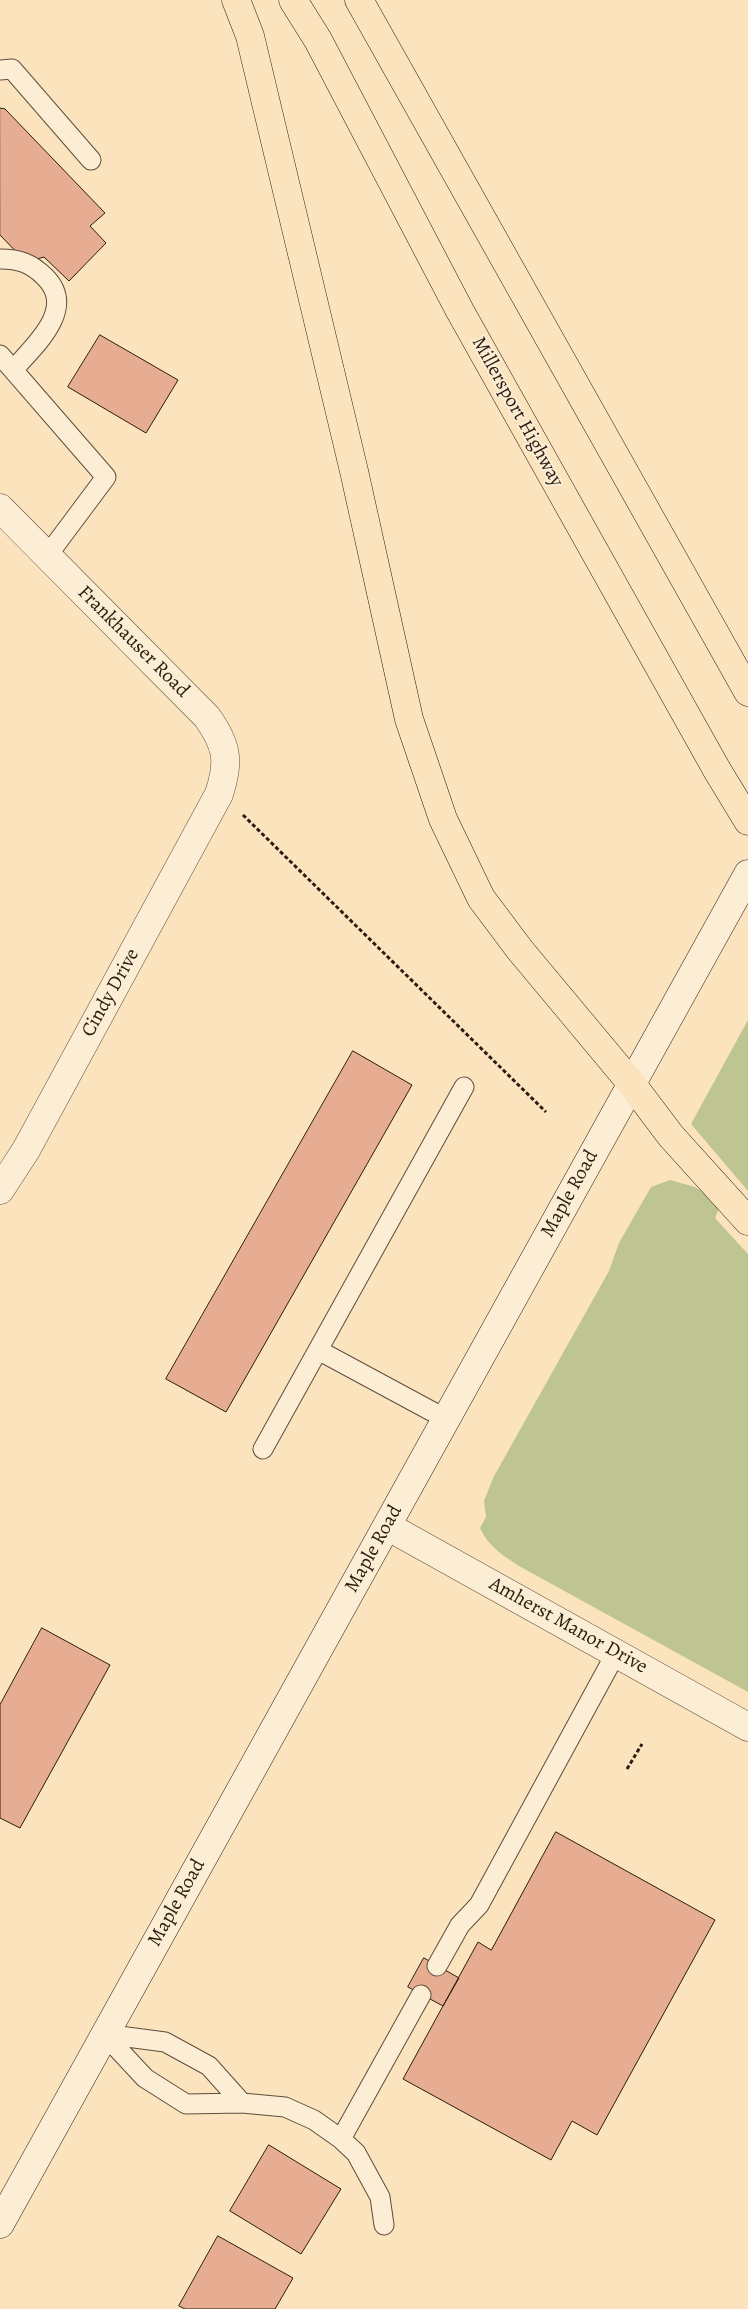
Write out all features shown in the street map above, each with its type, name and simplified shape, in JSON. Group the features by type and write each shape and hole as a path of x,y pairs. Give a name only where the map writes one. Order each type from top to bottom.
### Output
{"main road":[{"path":"236,0 250,36 350,452 408,719 443,819 481,898 546,984 631,1083 671,1136 748,1221"},
{"name":"Millersport Highway","path":"293,0 318,40 460,311 717,770 748,821"},
{"path":"358,0 748,692"},
{"name":"Frankhauser Road","path":"0,508 210,721 222,742 226,758 225,774 219,794"},
{"name":"Cindy Drive","path":"0,1190 26,1150 219,794"},
{"name":"Maple Road","path":"0,2224 748,874"},
{"name":"Amherst Manor Drive","path":"387,1526 748,1727"}],"lane":[{"path":"0,70 12,69 91,160"},
{"path":"0,259 18,259 36,268 54,286 57,305 50,327 13,370"},
{"path":"0,355 106,478 47,556"},
{"path":"263,1448 464,1087"},
{"path":"318,1350 446,1419"},
{"path":"437,1966 460,1925 479,1905 616,1653"},
{"path":"341,2139 421,1995"},
{"path":"104,2034 165,2042 209,2066 242,2103"},
{"path":"104,2034 145,2078 186,2104 242,2103 285,2107 314,2120 341,2139 356,2153 369,2173 380,2197 384,2225"}],"path":[{"path":"219,794 250,821 546,1112"},
{"path":"627,1769 642,1744"}],"green space":[{"path":"748,1020 748,1191 691,1124"},
{"path":"670,1180 695,1187 721,1204 715,1218 748,1254 748,1692 519,1566 492,1545 480,1528 486,1517 484,1501 493,1478 609,1271 619,1243 651,1187"}],"building":[{"path":"0,108 5,109 105,213 90,226 106,243 69,281 44,257 26,262 0,235"},
{"path":"100,335 178,380 146,433 68,387"},
{"path":"353,1051 412,1085 226,1412 166,1379"},
{"path":"42,1628 110,1665 20,1828 0,1818 0,1705"},
{"path":"556,1832 715,1920 597,2135 572,2121 551,2160 403,2079 478,1942 491,1950"},
{"path":"424,1958 459,1978 443,2006 408,1987"},
{"path":"269,2145 341,2189 301,2254 230,2211"},
{"path":"218,2236 293,2278 275,2309 185,2309 179,2306"}]}
